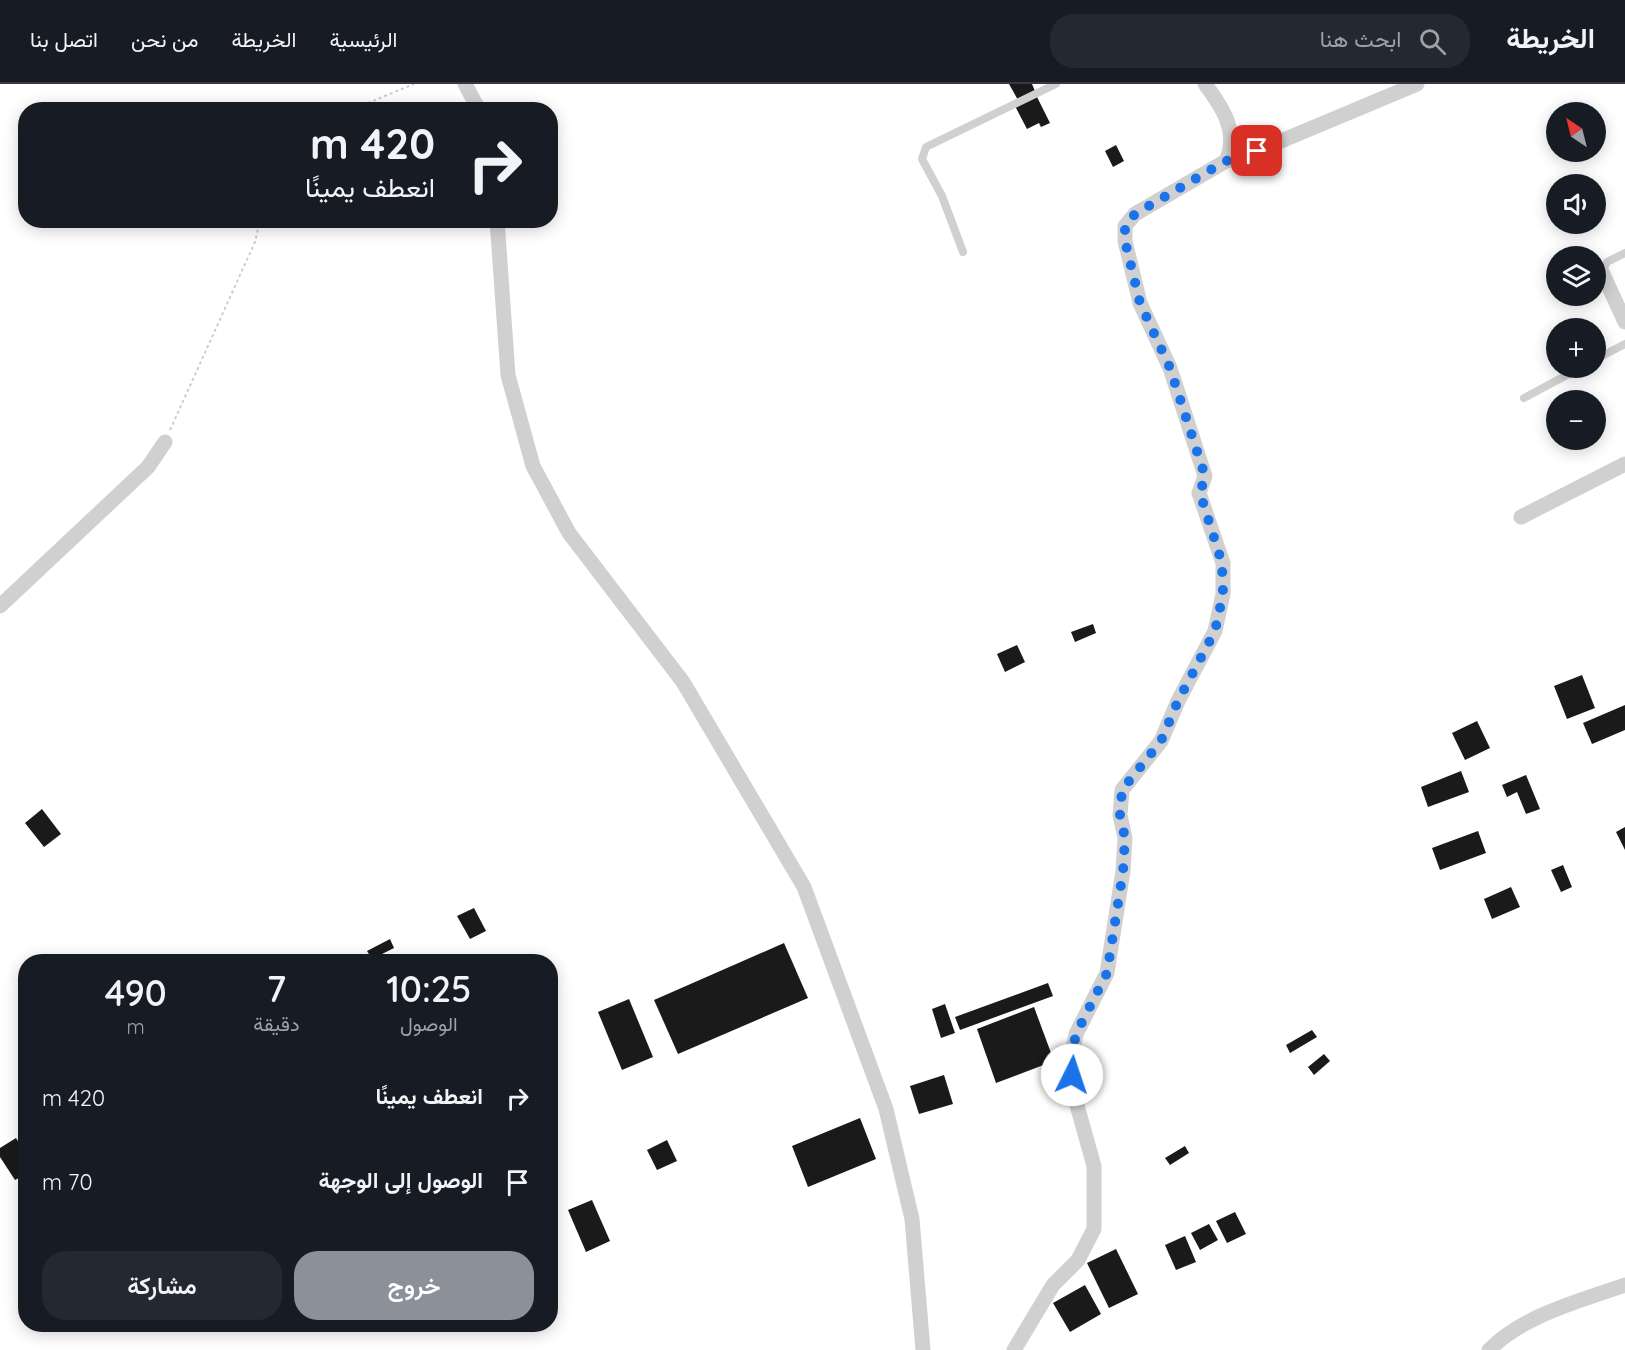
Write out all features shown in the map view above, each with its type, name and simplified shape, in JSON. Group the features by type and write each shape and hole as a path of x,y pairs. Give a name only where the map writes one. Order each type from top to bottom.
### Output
{"street":[{"path":"465,84 475,102"},
{"path":"1205,84 1230,123 1233,146 1226,161"},
{"path":"1014,1350 1053,1285 1078,1260 1094,1229 1096,1194 1094,1166 1072,1091 1071,1059 1076,1034 1107,973 1124,860 1125,838 1120,815 1122,790 1161,741 1178,701 1215,631 1223,594 1222,563 1200,493 1205,476 1170,368 1140,303 1125,241 1125,226 1135,214 1226,161 1257,151 1418,84"},
{"path":"498,228 508,375 533,466 568,533 683,682 804,887 886,1109 912,1219 923,1350"},
{"path":"1606,281 1625,322"},
{"path":"0,606 148,467 165,442"},
{"path":"1521,517 1625,464"},
{"path":"1489,1350 1504,1335 1564,1306 1625,1285"}],"lane":[{"path":"963,252 942,196 922,159 926,147 1056,84"},
{"path":"1606,264 1625,253"},
{"path":"1606,354 1625,344"},
{"path":"1524,398 1561,378"}],"path":[{"path":"370,102 414,84"},
{"path":"165,442 255,242 258,228"}],"building":[{"path":"1009,84 1032,84 1035,91 1018,100"},
{"path":"1036,95 1050,123 1041,127 1039,123 1027,129 1015,106"},
{"path":"1116,145 1124,161 1113,167 1105,151"},
{"path":"1093,624 1096,633 1075,642 1071,632"},
{"path":"1017,645 1025,662 1005,672 997,654"},
{"path":"1582,675 1595,708 1567,719 1554,686"},
{"path":"1625,705 1625,730 1592,744 1583,723"},
{"path":"1477,721 1490,748 1465,760 1452,733"},
{"path":"1461,771 1469,792 1428,807 1421,787"},
{"path":"1526,775 1540,809 1526,814 1517,792 1507,797 1502,785"},
{"path":"42,809 61,834 44,847 25,823"},
{"path":"1625,827 1625,850 1616,832"},
{"path":"1478,831 1486,853 1440,870 1432,848"},
{"path":"1563,865 1572,887 1561,892 1551,870"},
{"path":"1511,887 1520,907 1492,919 1484,899"},
{"path":"474,908 486,931 470,939 457,916"},
{"path":"390,939 394,948 382,954 369,954 367,951"},
{"path":"784,943 808,998 678,1054 654,1000"},
{"path":"1048,983 1053,996 960,1030 955,1017"},
{"path":"629,999 653,1057 622,1070 598,1012"},
{"path":"945,1004 955,1033 941,1038 932,1009"},
{"path":"1034,1007 1054,1061 996,1083 977,1029"},
{"path":"1312,1030 1317,1037 1290,1053 1286,1045"},
{"path":"1324,1054 1330,1061 1314,1075 1308,1067"},
{"path":"944,1075 953,1104 919,1114 910,1086"},
{"path":"860,1118 876,1159 808,1187 792,1146"},
{"path":"16,1138 18,1141 18,1178 15,1180 0,1157 0,1148"},
{"path":"667,1140 677,1161 657,1170 647,1150"},
{"path":"1185,1146 1189,1153 1170,1165 1165,1158"},
{"path":"592,1200 610,1241 586,1252 568,1210"},
{"path":"1235,1212 1246,1234 1227,1243 1216,1221"},
{"path":"1209,1224 1218,1240 1200,1250 1191,1233"},
{"path":"1185,1236 1196,1262 1176,1270 1165,1245"},
{"path":"1116,1249 1138,1294 1109,1308 1087,1263"},
{"path":"1085,1285 1101,1314 1070,1332 1053,1303"}],"route":[{"path":"1072,1075 1071,1059 1076,1034 1107,973 1123,872 1125,838 1120,815 1122,790 1161,741 1178,701 1215,631 1223,594 1222,563 1212,525 1203,509 1200,493 1205,476 1170,368 1140,303 1125,241 1125,226 1135,214 1226,161 1257,151"}]}
